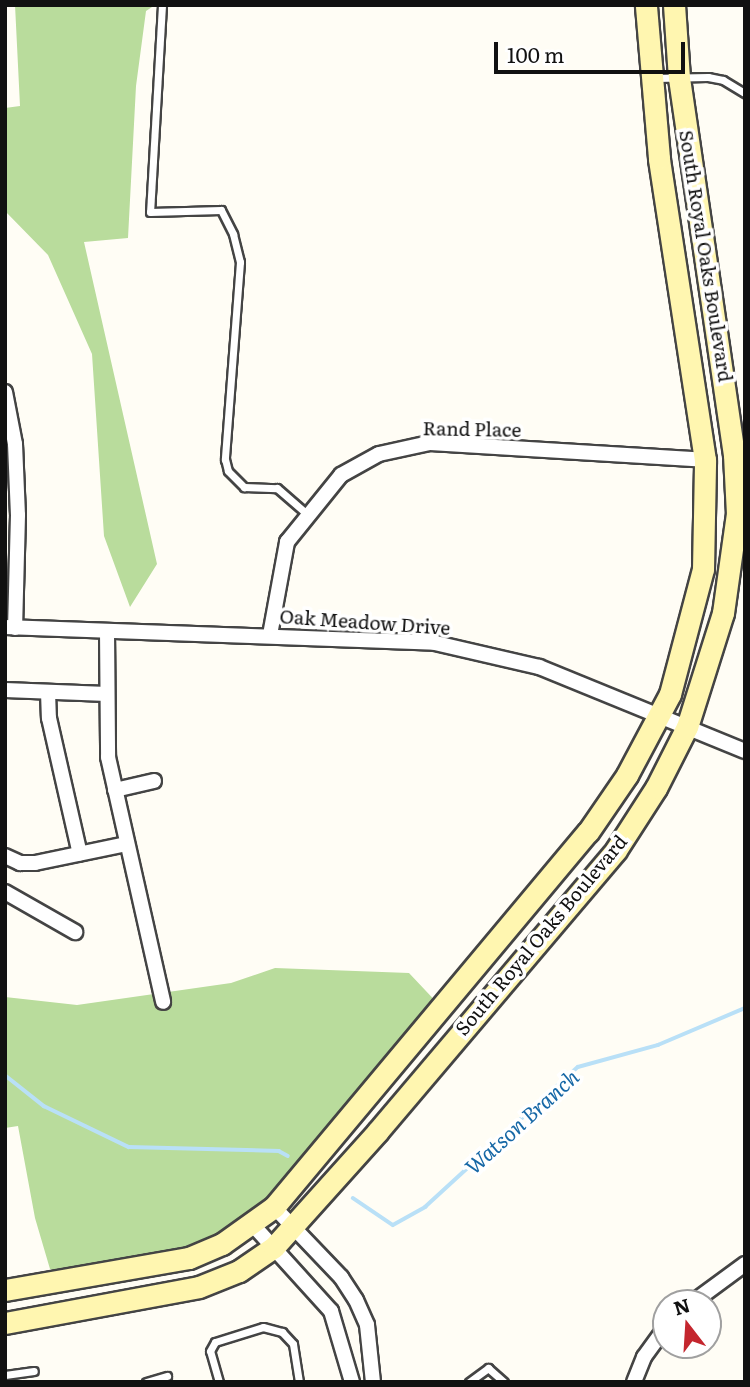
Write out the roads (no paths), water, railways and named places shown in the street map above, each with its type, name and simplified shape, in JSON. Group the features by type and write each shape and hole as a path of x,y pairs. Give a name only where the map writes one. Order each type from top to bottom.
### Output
{"main road":[{"name":"South Royal Oaks Boulevard","path":"5,1290 189,1258 253,1225 274,1207 587,832 627,775 659,715 682,661 701,583 705,460 649,79 646,5"},
{"name":"South Royal Oaks Boulevard","path":"5,1323 199,1287 239,1271 274,1247 294,1228 616,850 687,727 709,669 732,567 740,454 680,78 674,5"}],"street":[{"path":"5,393 15,444 19,515 10,627"},
{"name":"Rand Place","path":"270,635 287,542 306,513 341,475 379,454 429,443 705,460"},
{"name":"Oak Meadow Drive","path":"10,627 435,643 502,656 659,715 745,751"},
{"path":"107,631 108,757 163,1002"},
{"path":"5,690 107,694"},
{"path":"48,692 49,718 80,854"},
{"path":"114,790 154,781"},
{"path":"5,856 20,863 36,863 127,844"},
{"path":"5,892 75,932"},
{"path":"274,1207 341,1277 356,1300 369,1335 373,1382"},
{"path":"253,1225 331,1311 341,1334 352,1382"},
{"path":"712,1289 745,1265"},
{"path":"634,1382 644,1357 652,1346"}],"lane":[{"path":"162,5 150,212 221,210 233,234 240,262 225,459 228,471 244,487 277,488 306,513"},
{"path":"649,79 723,80 745,93"},
{"path":"219,1382 210,1351 215,1342 263,1327 282,1332 293,1344 299,1382"},
{"path":"470,1382 488,1368 504,1382"},
{"path":"5,1375 34,1371"},
{"path":"146,1382 167,1377"}],"waterway":[{"name":"Watson Branch","path":"353,1198 393,1225 425,1207 578,1067 658,1045 745,1008"},
{"name":"Watson Branch","path":"5,1075 44,1106 129,1147 279,1151 288,1156"}]}
